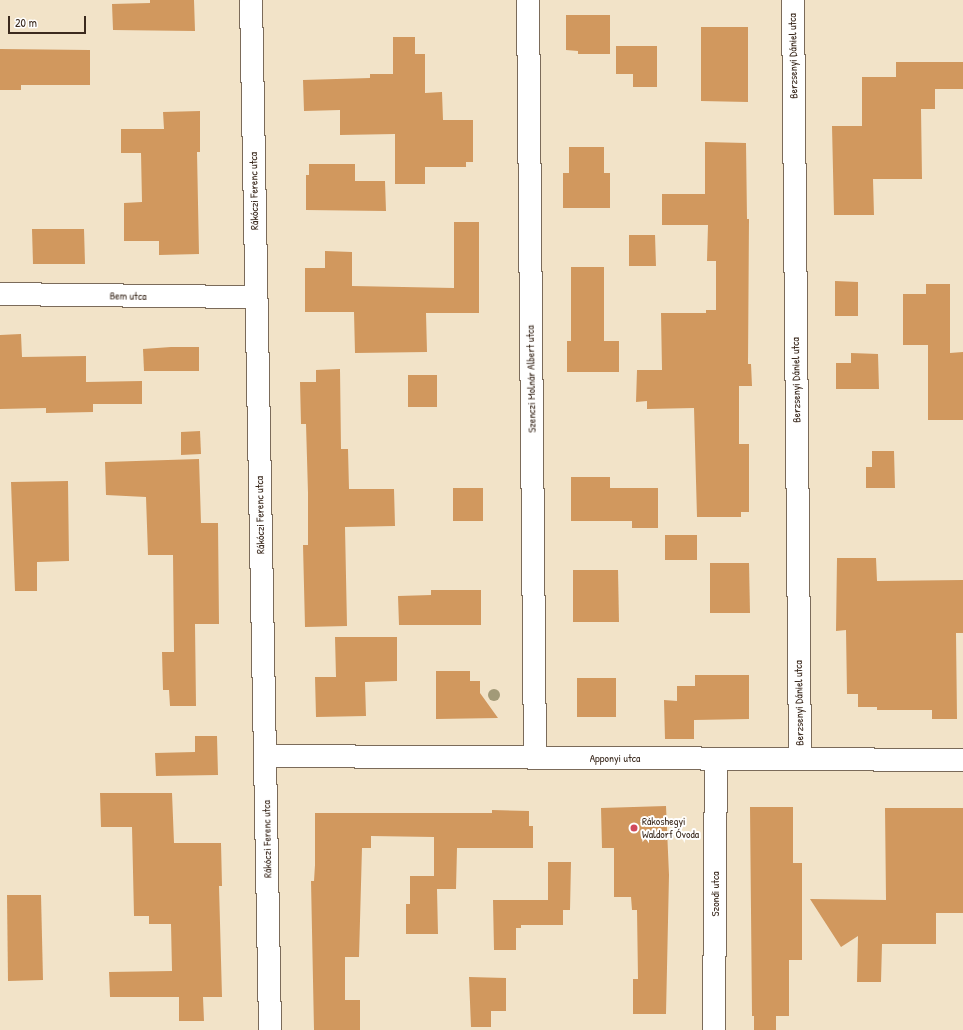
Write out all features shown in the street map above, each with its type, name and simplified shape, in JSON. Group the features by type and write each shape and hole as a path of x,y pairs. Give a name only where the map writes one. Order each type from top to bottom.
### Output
{"street":[{"name":"Rákóczi Ferenc utca","path":"251,0 255,297 266,756 270,1030"},
{"name":"Szenczi Molnár Albert utca","path":"528,0 535,758"},
{"name":"Berzsenyi Dániel utca","path":"793,0 800,759"},
{"name":"Bem utca","path":"0,294 255,297"},
{"name":"Apponyi utca","path":"266,756 963,760"},
{"name":"Szondi utca","path":"714,1030 716,759"}],"building":[{"path":"150,0 194,0 195,31 113,30 112,4 150,3"},
{"path":"566,15 610,15 610,54 578,54 578,51 566,50"},
{"path":"701,27 748,27 748,102 701,101"},
{"path":"393,37 415,37 415,54 425,54 425,93 442,92 443,120 473,120 473,162 466,162 466,167 425,167 425,184 395,184 395,134 340,135 340,110 304,111 303,80 370,78 370,74 393,74"},
{"path":"616,46 657,46 657,87 633,87 633,74 616,74"},
{"path":"0,49 90,50 90,85 21,85 21,90 0,90"},
{"path":"896,62 963,62 963,89 935,89 935,109 921,109 922,179 873,179 874,215 834,215 832,126 862,126 862,77 896,77"},
{"path":"200,111 200,152 197,152 199,254 159,255 159,241 124,241 124,203 142,202 141,153 121,153 121,129 164,129 163,112"},
{"path":"705,142 746,143 747,219 749,219 748,364 751,364 752,386 739,386 739,444 749,444 749,512 741,512 741,517 697,517 694,408 647,409 647,401 636,402 637,370 662,370 661,313 706,313 706,310 716,310 716,261 707,261 708,225 662,225 662,194 705,194"},
{"path":"569,147 604,147 604,173 610,173 610,208 563,208 563,173 569,173"},
{"path":"309,164 355,164 355,181 385,181 386,211 306,210 306,175 309,175"},
{"path":"454,222 479,222 479,313 426,313 427,352 355,353 354,312 305,312 305,268 325,268 325,251 352,252 352,286 454,288"},
{"path":"32,229 84,229 85,264 33,264"},
{"path":"629,235 655,235 656,266 629,266"},
{"path":"571,267 604,267 604,341 619,341 619,372 567,372 567,341 571,341"},
{"path":"835,281 858,282 858,316 835,316"},
{"path":"926,284 950,284 950,353 963,352 963,420 928,420 928,345 903,345 903,294 926,294"},
{"path":"21,334 22,357 86,356 86,382 142,381 142,404 93,404 93,412 46,413 46,408 0,409 0,335"},
{"path":"199,347 199,371 144,371 143,349"},
{"path":"851,353 878,354 879,389 836,389 836,363 851,363"},
{"path":"340,369 341,449 348,449 349,489 394,489 395,526 345,527 347,626 305,627 303,545 308,545 308,493 306,424 301,424 300,382 316,382 316,370"},
{"path":"408,375 437,375 437,407 408,407"},
{"path":"200,431 201,454 181,455 181,432"},
{"path":"872,451 894,451 895,488 866,488 866,467 872,467"},
{"path":"199,459 201,523 218,523 219,624 195,624 196,706 170,706 169,690 163,690 162,652 174,652 173,555 148,555 146,497 106,495 105,462"},
{"path":"571,477 610,477 610,488 658,488 658,528 632,528 632,521 571,521"},
{"path":"68,481 69,561 37,562 37,591 15,591 11,482"},
{"path":"453,488 483,488 483,521 453,521"},
{"path":"665,535 697,535 697,560 665,560"},
{"path":"837,558 876,558 877,581 963,580 963,633 956,633 957,719 932,719 932,710 877,710 877,707 858,707 858,694 847,694 846,630 836,631"},
{"path":"710,563 749,563 750,613 710,613"},
{"path":"573,570 618,570 619,622 573,622"},
{"path":"431,590 481,590 481,625 399,625 398,596 431,595"},
{"path":"335,637 397,637 397,681 365,682 366,716 316,717 315,677 336,677"},
{"path":"436,671 470,671 470,681 480,681 480,693 498,718 436,719"},
{"path":"695,675 749,675 749,719 694,720 694,739 665,739 664,700 677,701 677,686 695,686"},
{"path":"577,678 616,678 616,717 577,717"},
{"path":"195,736 217,736 218,775 156,776 155,753 195,752"},
{"path":"100,793 172,793 174,843 221,843 222,886 219,886 222,997 203,997 204,1021 179,1021 179,997 110,997 109,972 172,971 171,924 149,924 149,916 134,916 132,827 101,827"},
{"path":"666,806 669,875 666,1014 633,1014 633,979 638,979 637,910 632,910 631,897 614,897 614,848 602,848 601,808"},
{"path":"750,807 793,807 793,863 802,863 802,960 789,960 789,1016 776,1016 776,1030 754,1030 754,1016 752,1016"},
{"path":"885,808 963,808 963,913 936,913 936,944 882,944 881,982 857,982 858,936 841,947 810,899 886,900"},
{"path":"492,810 529,811 529,826 533,826 533,848 457,848 456,889 437,889 438,934 406,934 406,904 410,904 410,876 434,876 434,837 371,836 371,848 362,848 359,957 345,957 345,1000 360,1000 360,1030 314,1030 311,881 314,881 315,865 315,813 492,813"},
{"path":"548,862 571,862 570,910 563,910 563,925 521,925 521,928 516,928 516,950 494,950 493,900 548,900"},
{"path":"7,895 41,895 43,980 8,981"},
{"path":"469,977 506,978 506,1011 491,1011 491,1027 471,1027"}],"place":[{"name":"Rákoshegyi Waldorf Óvoda","path":"634,828"}]}
